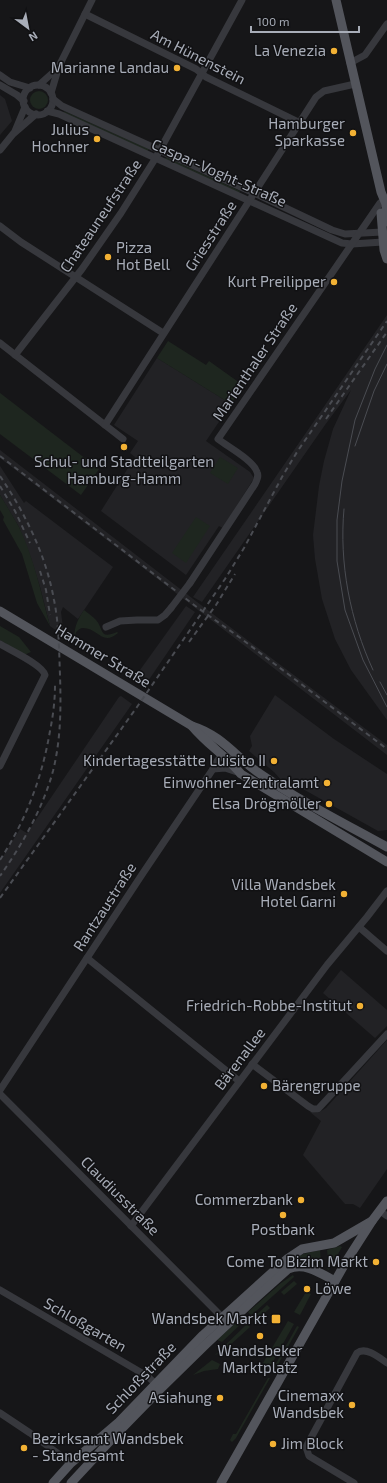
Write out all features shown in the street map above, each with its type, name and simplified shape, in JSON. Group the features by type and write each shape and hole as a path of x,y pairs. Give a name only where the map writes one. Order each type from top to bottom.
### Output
{"main road":[{"path":"336,0 355,84 384,191 387,222"},
{"path":"384,191 380,203 385,237 384,250 387,259"},
{"name":"Hammer Straße","path":"0,611 192,726 215,736 271,781 327,816 387,848"},
{"name":"Hammer Straße","path":"192,726 202,738 241,774 387,862"},
{"path":"372,839 387,840"},
{"path":"221,1483 335,1281 372,1221 383,1213 387,1201"},
{"name":"Schloßstraße","path":"53,1483 71,1463 119,1422 202,1335 287,1259 296,1252 306,1248 334,1244 372,1221"},
{"name":"Schloßstraße","path":"71,1483 138,1412 236,1317 291,1268 296,1266 307,1267 335,1281"},
{"path":"218,1334 222,1325 222,1317 236,1317"}],"street":[{"path":"0,85 17,95 30,112 41,114 47,111 51,106 59,66 92,0"},
{"name":"Chateauneufstraße","path":"15,355 76,277 156,159 242,0"},
{"name":"Am Hünenstein","path":"85,14 298,122"},
{"path":"350,63 365,55 387,24"},
{"path":"13,134 25,104 25,94 30,88 39,85 59,66"},
{"path":"0,75 10,82 30,88"},
{"name":"Griesstraße","path":"105,425 298,122 320,92 355,84"},
{"name":"Caspar-Voght-Straße","path":"39,85 46,88 62,106 161,150 332,230 345,234 385,237"},
{"name":"Caspar-Voght-Straße","path":"47,111 59,114 342,243 352,244 385,237"},
{"path":"0,150 13,134 36,114"},
{"name":"Marienthaler Straße","path":"106,627 120,621 158,620 166,615 190,583 255,484 258,478 258,473 249,462 218,439 380,203"},
{"path":"0,226 22,242 163,333"},
{"path":"0,343 123,439"},
{"path":"0,644 36,664 45,673 32,703 0,766"},
{"path":"222,756 234,756 241,758"},
{"name":"Rantzaustraße","path":"0,1090 217,761 222,756"},
{"name":"Hammer Straße","path":"213,769 225,768 241,774"},
{"name":"Bärenallee","path":"131,1226 327,965 387,891"},
{"path":"359,927 387,951"},
{"path":"87,958 240,1081"},
{"path":"252,1064 308,1106 313,1109 318,1109 387,1034"},
{"name":"Claudiusstraße","path":"0,1094 222,1317"},
{"name":"Schloßgarten","path":"0,1290 147,1376 156,1384"},
{"path":"353,1482 309,1456 306,1447 357,1353 360,1351 369,1352 387,1363"},
{"path":"0,1413 71,1463"}],"shaded area":[{"path":"35,91 43,91 48,96 46,107 43,109 35,109 30,104 30,96"},
{"path":"0,95 5,99 12,121 0,135"},
{"path":"64,111 149,149 147,152 63,113"},
{"path":"166,157 240,191 239,193 165,159"},
{"path":"387,315 387,720 351,670 335,639 322,599 315,559 313,535 319,486 324,461 333,429 351,390 202,602 193,597"},
{"path":"168,341 206,365 209,361 244,386 231,404 157,358"},
{"path":"157,358 231,404 206,441 250,472 254,478 223,528 219,526 186,575 101,511 135,457 130,453 138,441 114,425"},
{"path":"0,393 99,469 81,495 0,434"},
{"path":"0,450 201,605 387,745 387,755 0,458"},
{"path":"220,457 238,468 228,484 210,473"},
{"path":"0,466 24,503 26,501 113,567 78,619 63,607 61,612 64,636 50,626 31,558 19,527 0,495"},
{"path":"0,495 19,527 29,551 50,626 37,603 22,554 3,520 4,517 0,510"},
{"path":"196,517 210,526 186,563 172,553"},
{"path":"186,606 195,612 146,684 135,677"},
{"path":"84,610 96,620 105,634 118,633 113,637 108,638 92,630 82,628 76,632 76,639 81,648 75,645 76,626"},
{"path":"0,626 19,637 31,652 24,655 0,640"},
{"path":"275,695 334,739 387,774 387,830 378,831 285,779 282,781 274,772 249,751 252,746 250,736"},
{"path":"121,696 132,704 0,893 0,861 20,829 27,833"},
{"name":"Friedrich-Robbe-Institut","path":"341,970 387,1010 387,1026 375,1038 323,993"},
{"path":"387,1040 387,1169 360,1208 353,1204 345,1204 303,1155 321,1121 310,1112 318,1113 326,1108"},
{"path":"340,1246 342,1247 329,1270 327,1269 330,1259 328,1259 327,1250"},
{"path":"320,1250 320,1265 306,1259 294,1259 303,1254"},
{"path":"293,1275 294,1277 254,1313 251,1315 248,1312 281,1283"},
{"path":"294,1281 297,1284 284,1295 281,1292"},
{"path":"306,1292 311,1294 300,1315 294,1312"},
{"path":"267,1305 270,1308 256,1321 253,1318"},
{"path":"242,1317 244,1320 242,1323 222,1342 217,1340"},
{"path":"288,1321 294,1324 270,1367 263,1363"},
{"path":"247,1324 250,1327 230,1345 214,1356"},
{"path":"297,1326 299,1327 275,1370 273,1369"},
{"path":"212,1360 220,1364 218,1369 204,1371 193,1375"},
{"path":"268,1378 270,1378 236,1438 232,1442 230,1440 233,1434 236,1434"}],"tram line":[{"path":"387,345 375,369 355,420 342,481 337,520 337,561 345,610 363,660 387,707"},
{"path":"355,446 374,391 387,364"},
{"path":"344,509 343,550 348,591 358,631 373,670"},
{"path":"380,682 387,695"}],"railway":[{"path":"0,898 137,707 225,579 244,548 297,452 387,321"},
{"path":"326,419 387,332"},
{"path":"0,456 198,608 239,637 387,749"},
{"path":"0,476 26,520 46,567 56,609 60,699 58,747 49,785 31,826 0,876"},
{"path":"0,486 15,511 30,543"},
{"path":"40,571 46,590 50,615"},
{"path":"189,642 216,605 235,574"},
{"path":"0,860 18,830 38,782 47,748 54,703 55,685"}],"place":[{"name":"La Venezia","path":"334,51"},
{"name":"Marianne Landau","path":"177,68"},
{"name":"Hamburger Sparkasse","path":"353,133"},
{"name":"Julius Hochner","path":"97,139"},
{"name":"Pizza Hot Bell","path":"108,257"},
{"name":"Kurt Preilipper","path":"334,282"},
{"name":"Schul- und Stadtteilgarten Hamburg-Hamm","path":"124,447"},
{"name":"Kindertagesstätte Luisito II","path":"274,761"},
{"name":"Einwohner-Zentralamt","path":"327,783"},
{"name":"Elsa Drögmöller","path":"329,804"},
{"name":"Villa Wandsbek Hotel Garni","path":"344,894"},
{"name":"Friedrich-Robbe-Institut","path":"360,1006"},
{"name":"Bärengruppe","path":"264,1086"},
{"name":"Commerzbank","path":"301,1200"},
{"name":"Postbank","path":"283,1215"},
{"name":"Come To Bizim Markt","path":"376,1262"},
{"name":"Löwe","path":"307,1289"},
{"name":"Wandsbek Markt","path":"276,1319"},
{"name":"Wandsbeker Marktplatz","path":"260,1336"},
{"name":"Asiahung","path":"220,1398"},
{"name":"Cinemaxx Wandsbek","path":"352,1405"},
{"name":"Jim Block","path":"273,1444"},
{"name":"Bezirksamt Wandsbek - Standesamt","path":"24,1448"}]}
